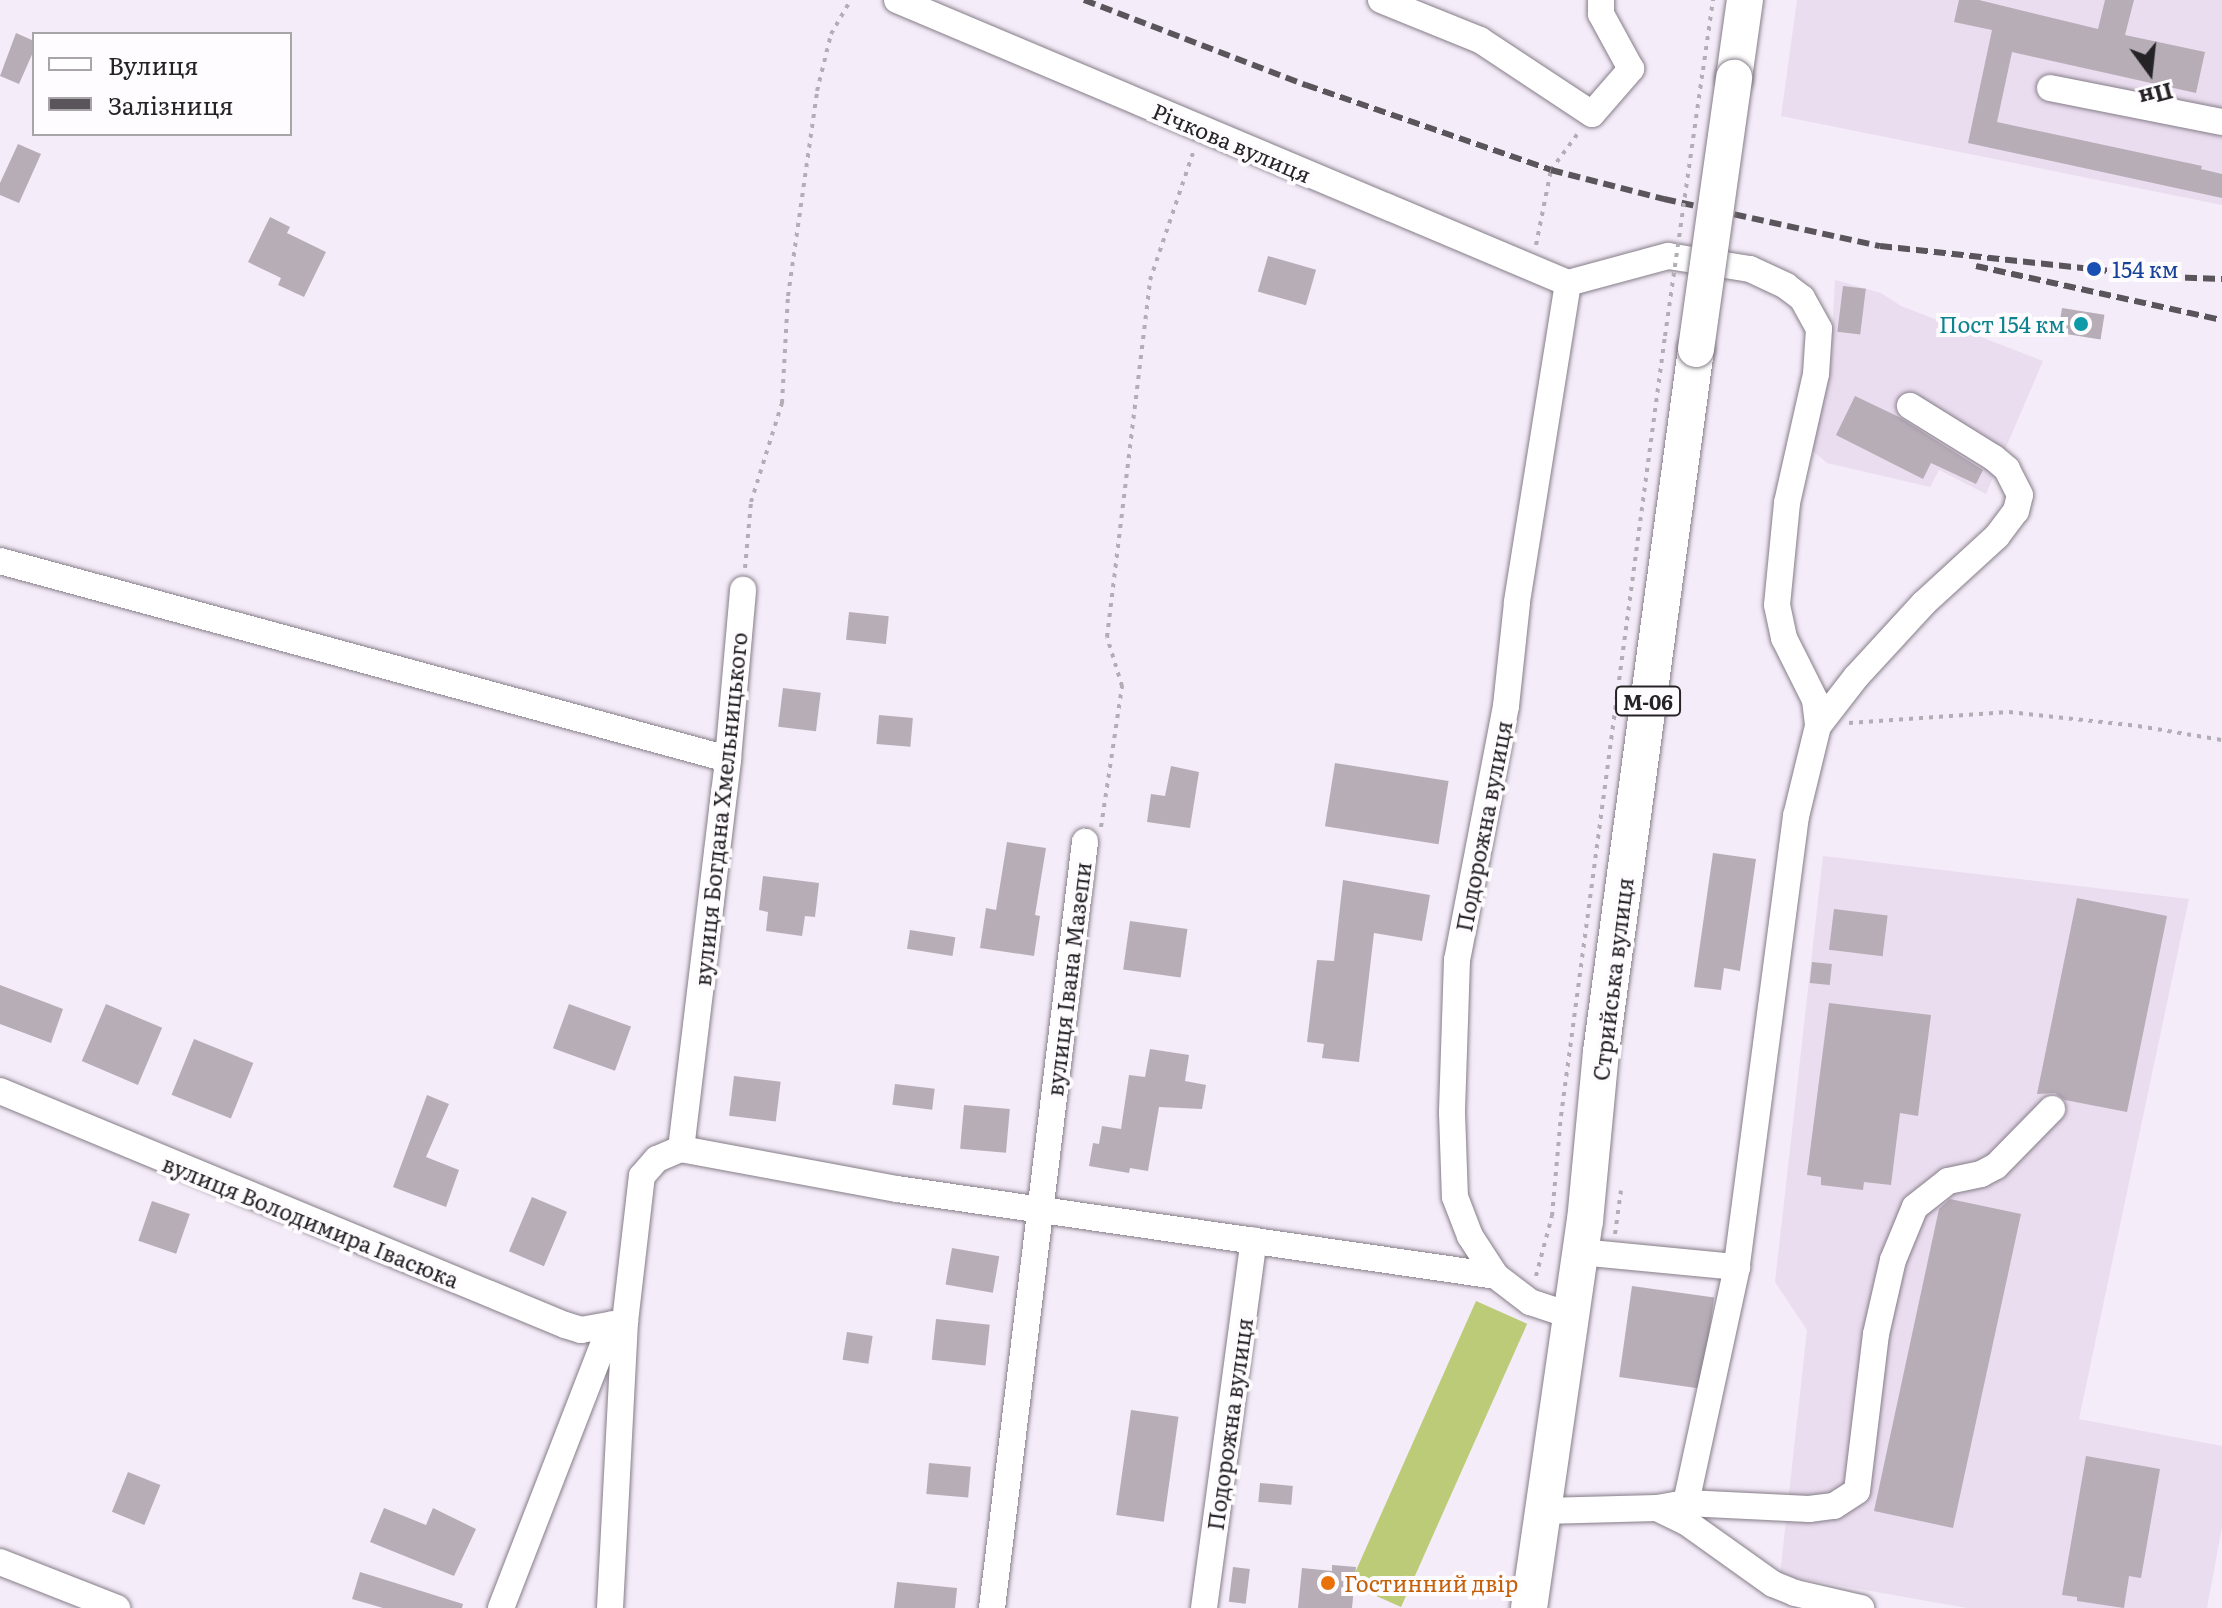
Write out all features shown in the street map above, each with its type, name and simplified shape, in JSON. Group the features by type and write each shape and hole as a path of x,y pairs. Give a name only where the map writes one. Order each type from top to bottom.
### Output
{"highway":[{"name":"М-06","path":"1680,343 1719,74 1745,0"},
{"name":"Стрийська вулиця","path":"1529,1608 1572,1316 1596,1254 1601,1052 1680,343"}],"street":[{"name":"Річкова вулиця","path":"897,0 1568,283"},
{"path":"1381,0 1480,40 1592,114 1631,69 1601,14 1601,0"},
{"path":"2050,88 2222,122"},
{"path":"1568,283 1668,256 1750,269 1786,286 1802,298 1819,329 1820,346 1787,503 1777,605 1787,647 1815,700 1818,726 1796,816 1737,1267 1686,1503"},
{"name":"Подорожна вулиця","path":"1568,283 1517,603 1506,706 1457,960 1452,1113 1455,1197 1470,1236 1496,1276 1530,1302 1572,1316"},
{"path":"1818,726 1884,646 1924,603 1997,536 2016,511 2020,495 2007,469 1910,406"},
{"path":"0,561 728,759"},
{"name":"вулиця Богдана Хмельницького","path":"681,1149 728,759 743,590"},
{"name":"вулиця Івана Мазепи","path":"992,1608 1085,842"},
{"name":"вулиця Володимира Івасюка","path":"0,1091 565,1325 581,1330 618,1324"},
{"path":"1543,1511 1657,1508 1686,1503 1809,1509 1834,1506 1857,1491 1876,1334 1893,1260 1915,1207 1948,1181 1981,1174 1996,1166 2052,1109"},
{"path":"610,1608 618,1324 642,1176 657,1159 681,1149 897,1189 1496,1276"},
{"name":"Подорожна вулиця","path":"1204,1608 1254,1240"},
{"path":"1596,1254 1737,1267"},
{"path":"501,1608 618,1324"},
{"path":"1657,1508 1686,1522 1773,1584 1795,1593 1861,1608"},
{"path":"0,1562 117,1608"}],"path":[{"path":"743,590 751,502 782,403 788,296 817,91 831,34 851,0"},
{"path":"1530,1302 1552,1216 1563,1100 1719,74 1713,0"},
{"path":"1531,268 1551,170 1592,114"},
{"name":"вулиця Івана Мазепи","path":"1085,842 1099,834 1122,686 1107,637 1150,280 1202,129"},
{"path":"1818,726 2009,712 2138,726 2222,740"},
{"path":"1596,1254 1621,1190"}],"shaded area":[{"path":"1797,0 2222,0 2222,205 1781,116"},
{"path":"1835,280 1881,293 1901,306 2043,361 1986,494 1939,470 1930,487 1827,463 1806,445 1830,370"},
{"path":"1823,856 2189,899 2079,1419 2222,1446 2222,1527 2207,1608 1967,1608 1780,1575 1807,1330 1775,1282"}],"green space":[{"path":"1476,1301 1527,1324 1401,1607 1350,1584"}],"building":[{"path":"1959,0 1979,0 2098,29 2105,0 2134,0 2125,35 2205,52 2196,93 2012,52 1997,122 2202,166 2201,169 2222,174 2222,198 1968,143 1992,30 1954,22"},
{"path":"16,33 32,40 32,55 19,84 0,76"},
{"path":"18,144 41,154 19,203 0,195 0,183"},
{"path":"270,217 290,227 287,233 326,252 304,297 278,285 281,278 248,262"},
{"path":"1268,256 1316,270 1306,305 1258,292"},
{"path":"1843,286 1866,289 1860,334 1837,332"},
{"name":"Пост 154 км","path":"2062,308 2104,315 2101,339 2058,333"},
{"path":"1855,396 1899,417 1983,470 1976,484 1931,463 1923,479 1836,435"},
{"path":"849,612 889,616 886,644 846,640"},
{"path":"783,688 821,693 816,731 778,727"},
{"path":"879,715 913,718 910,747 876,744"},
{"path":"1335,763 1449,781 1439,844 1325,826"},
{"path":"1171,766 1199,772 1190,828 1147,822 1151,794 1165,796"},
{"path":"1007,842 1046,848 1035,915 1040,916 1034,956 980,948 986,908 996,910"},
{"path":"1713,853 1756,859 1740,971 1724,968 1721,990 1694,987"},
{"path":"763,876 819,883 815,917 805,916 802,936 766,931 768,912 759,910"},
{"path":"1343,880 1430,895 1422,941 1374,933 1359,1062 1322,1058 1324,1044 1307,1042 1317,960 1334,961"},
{"path":"2077,898 2167,916 2127,1112 2065,1100 2055,1093 2037,1094"},
{"path":"1834,909 1888,916 1883,956 1829,950"},
{"path":"1130,921 1187,929 1181,978 1123,970"},
{"path":"910,930 955,937 952,956 907,949"},
{"path":"1812,962 1832,964 1830,985 1810,983"},
{"path":"0,985 63,1009 51,1043 0,1024"},
{"path":"1829,1003 1931,1015 1918,1116 1900,1113 1891,1185 1864,1182 1863,1190 1821,1185 1821,1177 1807,1175"},
{"path":"106,1004 162,1028 138,1085 82,1061"},
{"path":"569,1004 631,1027 615,1071 553,1048"},
{"path":"194,1039 253,1063 231,1119 172,1095"},
{"path":"1150,1049 1189,1055 1185,1081 1206,1085 1202,1109 1159,1107 1148,1171 1130,1168 1129,1173 1089,1166 1093,1143 1099,1144 1102,1126 1121,1129 1129,1075 1145,1077"},
{"path":"734,1076 781,1082 776,1121 729,1116"},
{"path":"895,1084 935,1089 932,1110 892,1105"},
{"path":"427,1095 449,1104 426,1157 459,1170 446,1207 393,1187"},
{"path":"964,1105 1010,1109 1006,1153 960,1149"},
{"path":"532,1197 567,1212 544,1266 509,1251"},
{"path":"1950,1199 2021,1214 1953,1528 1874,1511 1939,1209"},
{"path":"152,1201 190,1214 176,1254 138,1241"},
{"path":"952,1248 999,1256 993,1293 946,1284"},
{"path":"1632,1286 1714,1298 1701,1389 1619,1377"},
{"path":"936,1319 990,1325 985,1365 932,1360"},
{"path":"847,1332 873,1336 868,1364 843,1360"},
{"path":"1131,1410 1179,1417 1164,1522 1116,1515"},
{"path":"2086,1456 2160,1469 2141,1578 2129,1576 2124,1608 2077,1601 2077,1597 2062,1595"},
{"path":"929,1463 971,1467 968,1498 926,1494"},
{"path":"128,1472 160,1485 144,1525 112,1512"},
{"path":"1260,1483 1293,1486 1291,1505 1258,1502"},
{"path":"384,1508 426,1525 433,1508 476,1529 454,1576 370,1542"},
{"name":"Гостинний двір","path":"1332,1565 1356,1567 1352,1608 1298,1608 1302,1568 1332,1571"},
{"path":"1233,1567 1250,1569 1246,1604 1229,1602"},
{"path":"360,1572 463,1604 462,1608 383,1608 352,1599"},
{"path":"897,1582 957,1588 955,1608 894,1608"}],"railway":[{"path":"1084,0 1306,85 1551,170 1664,199 1880,246 2167,277 2222,279"},
{"path":"1976,266 2222,320"}],"place":[{"name":"154 км","path":"2094,269"},
{"name":"Пост 154 км","path":"2081,324"},
{"name":"Гостинний двір","path":"1328,1583"}]}
